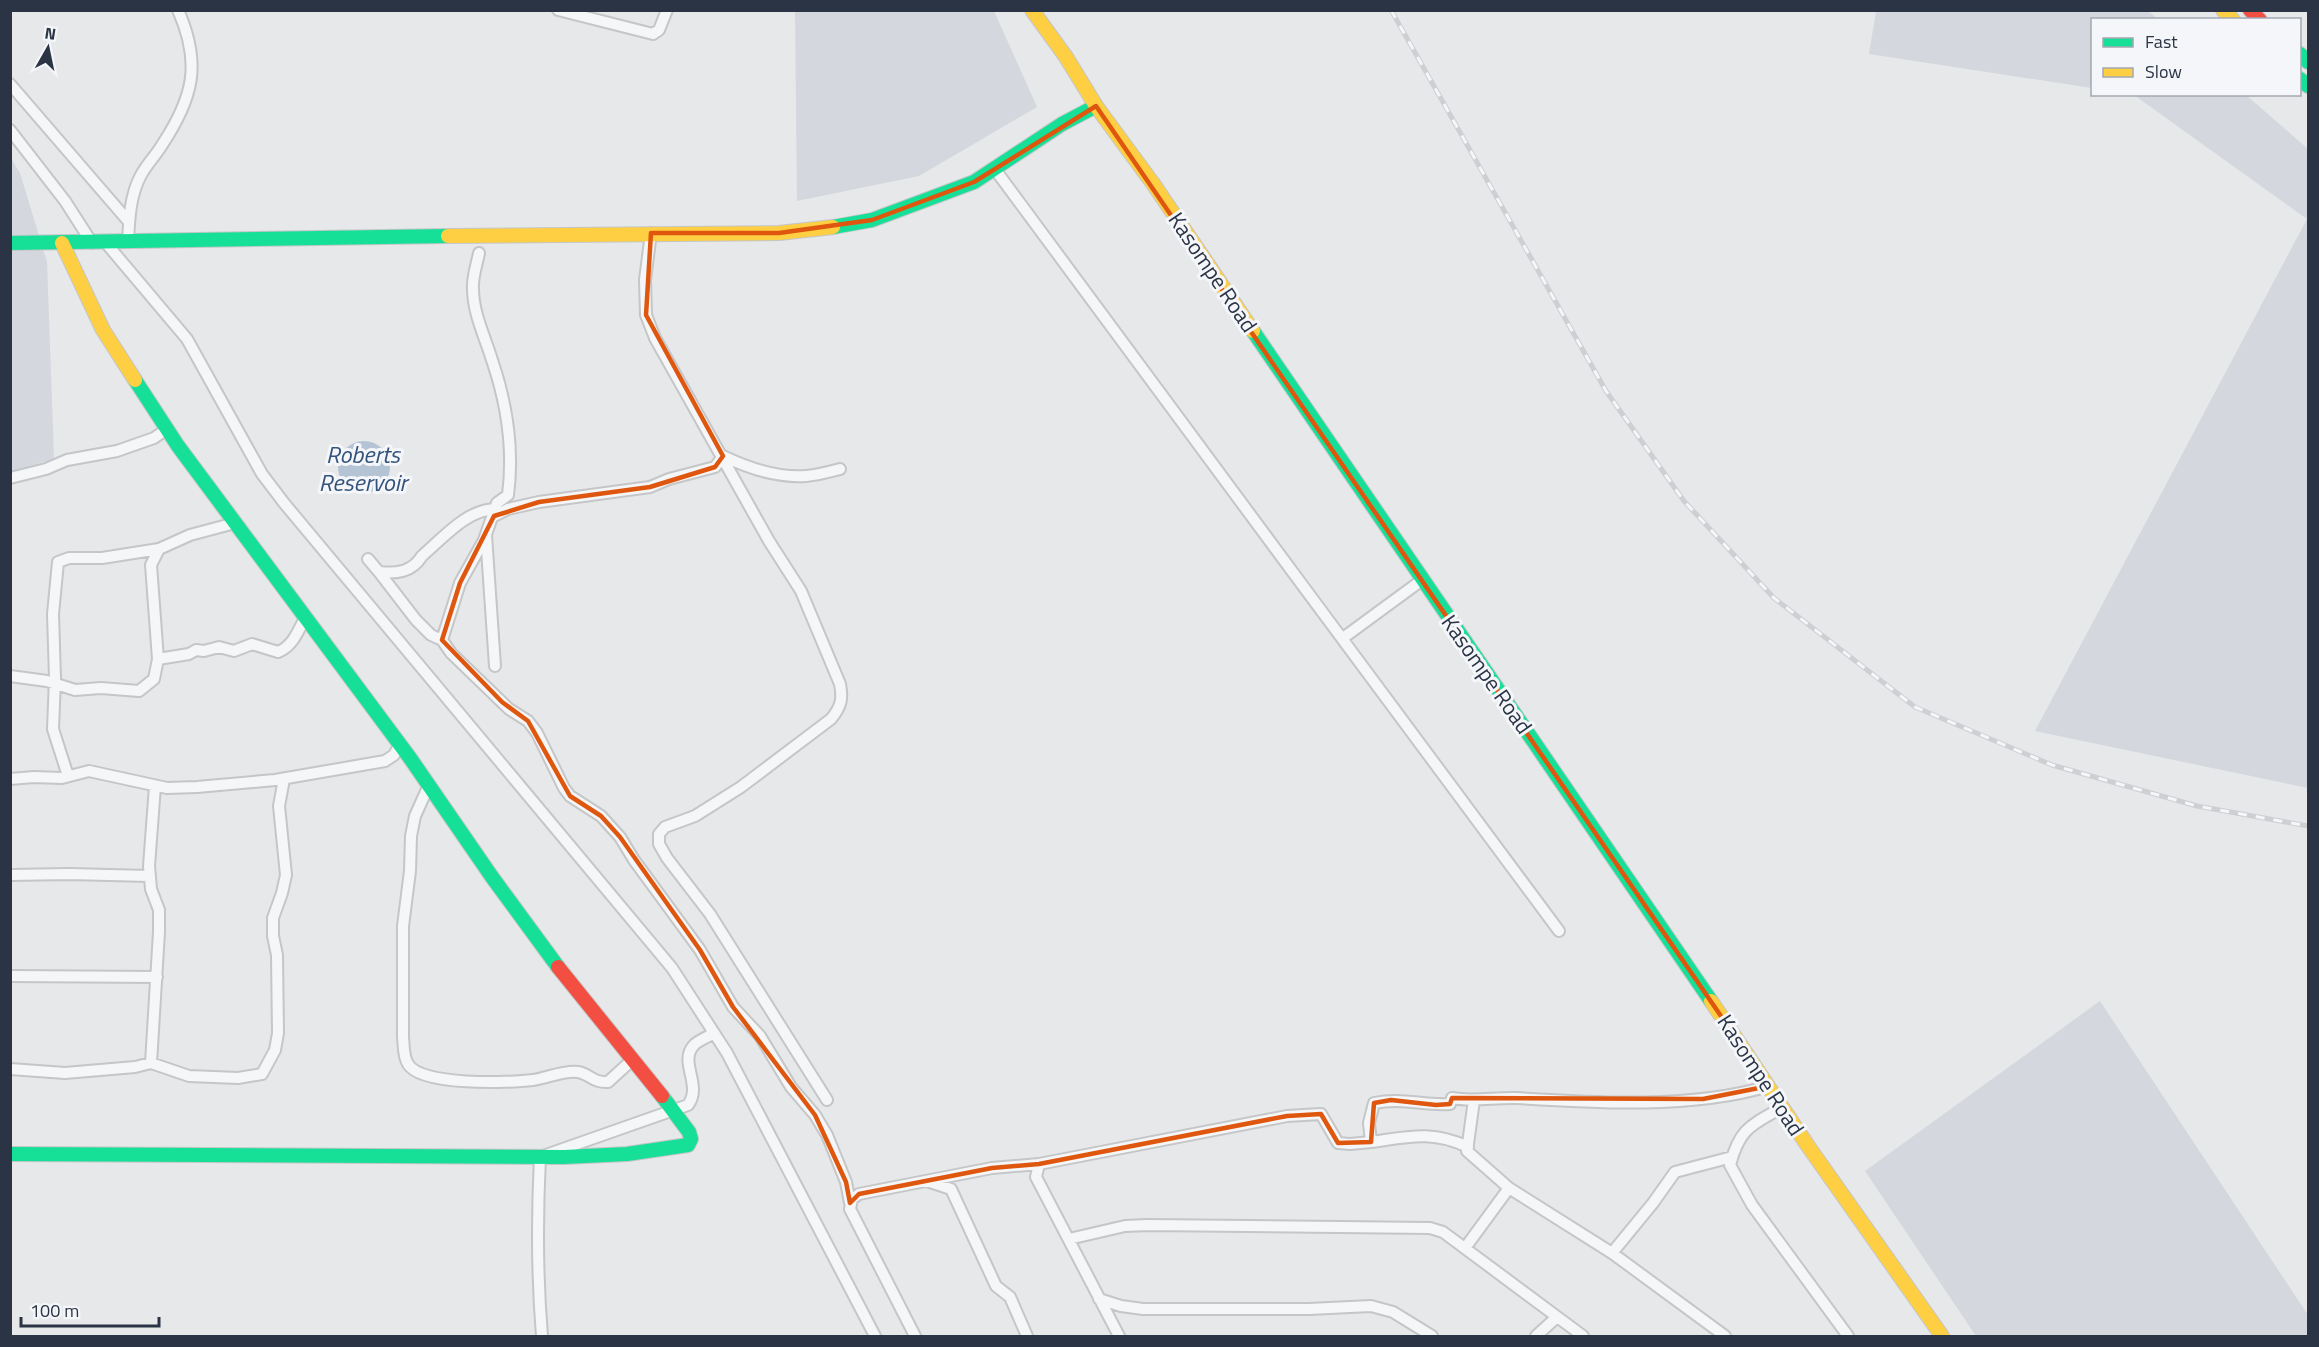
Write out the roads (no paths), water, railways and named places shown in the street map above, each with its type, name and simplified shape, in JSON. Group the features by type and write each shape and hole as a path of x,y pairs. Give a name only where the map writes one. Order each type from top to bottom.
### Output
{"main road":[{"name":"Kasompe Road","path":"1032,10 1942,1336"},
{"path":"10,243 779,233 830,228 872,220 974,182 1062,124 1096,106"},
{"path":"10,1154 540,1157 640,1152 688,1145 691,1139 689,1132 672,1109 631,1061 492,877 400,744 167,429 103,330 75,274 63,243"}],"street":[{"path":"128,242 135,188 141,174 171,132 188,99 192,82 190,45 178,10"},
{"path":"558,10 653,34 659,30 667,10"},
{"path":"10,84 129,222"},
{"path":"10,130 99,243 187,339 262,474 284,503 672,968 714,1033 751,1098 875,1336"},
{"path":"994,168 1559,931"},
{"path":"651,233 645,280 646,315 656,338 769,541 801,591 840,684 842,701 840,708 831,719 741,787 695,816 665,827 659,834 659,844 710,914 827,1100"},
{"path":"442,640 460,583 486,536 497,503 508,495 510,445 505,405 482,334 472,289 479,253"},
{"path":"10,478 46,469 67,460 117,451 154,438 167,429"},
{"path":"723,456 743,466 767,472 806,476 840,470"},
{"path":"379,572 405,572 417,564 422,556 467,518 485,509 495,512 538,502 650,488 669,479 715,467 723,456"},
{"path":"68,776 53,729 53,614 58,562 69,558 102,558 159,549 190,535 235,523"},
{"path":"486,536 495,666"},
{"path":"10,676 54,683 75,690 101,688 140,691 154,679 158,659 151,565 159,549"},
{"path":"368,559 416,620 431,635 442,640 451,653 477,675 502,702 528,721 537,733 570,796 601,816 620,837 634,860 700,950 733,1008 760,1036 791,1087 815,1114 827,1135 846,1182 850,1209 915,1336"},
{"path":"1343,638 1422,580"},
{"path":"158,659 219,647 234,651 252,644 278,652 286,649 293,642 305,618"},
{"path":"10,779 68,776 89,771 155,786 197,787 284,779 385,761 394,755 400,744"},
{"path":"10,1069 65,1073 135,1067 151,1063 189,1076 238,1078 262,1074 269,1065 275,1050 278,1033 273,918 286,875 279,806 284,779"},
{"path":"429,785 420,802 411,836 410,871 403,926 403,1037 408,1065 419,1074 461,1080 523,1080 579,1072 598,1083 608,1082 631,1061"},
{"path":"151,1063 159,910 151,889 148,866 155,786"},
{"path":"10,875 150,876"},
{"path":"10,976 157,977"},
{"path":"536,1336 542,1336 537,1286 540,1157 688,1105 692,1099 693,1083 689,1071 689,1055 692,1047 714,1033"},
{"path":"1371,1142 1369,1123 1374,1103 1402,1100 1436,1105 1450,1104 1452,1098 1621,1102 1703,1099 1740,1094 1769,1086"},
{"path":"1474,1100 1469,1155 1509,1188 1612,1253 1725,1336"},
{"path":"1783,1107 1752,1125 1740,1136 1730,1165 1752,1205 1848,1336"},
{"path":"850,1203 859,1194 992,1168 1040,1164 1287,1116 1321,1114 1338,1143 1350,1144 1423,1136 1449,1138 1468,1147"},
{"path":"1612,1253 1675,1172 1732,1157"},
{"path":"1040,1164 1036,1177 1119,1336"},
{"path":"927,1181 951,1189 996,1286 1010,1297 1027,1336"},
{"path":"1464,1248 1509,1188"},
{"path":"1069,1239 1109,1229 1148,1225 1430,1228 1443,1232 1583,1336"},
{"path":"1099,1299 1120,1306 1143,1309 1309,1309 1371,1306 1393,1312 1432,1336"},
{"path":"1536,1336 1557,1317"}],"water":[{"name":"Roberts Reservoir","path":"359,441 369,441 383,448 390,467 383,486 369,493 359,493 349,489 342,482 338,472 338,462 342,452 349,445"}],"railway":[{"path":"1391,10 1606,391 1684,501 1774,598 1915,707 2052,765 2197,806 2308,826"}]}
